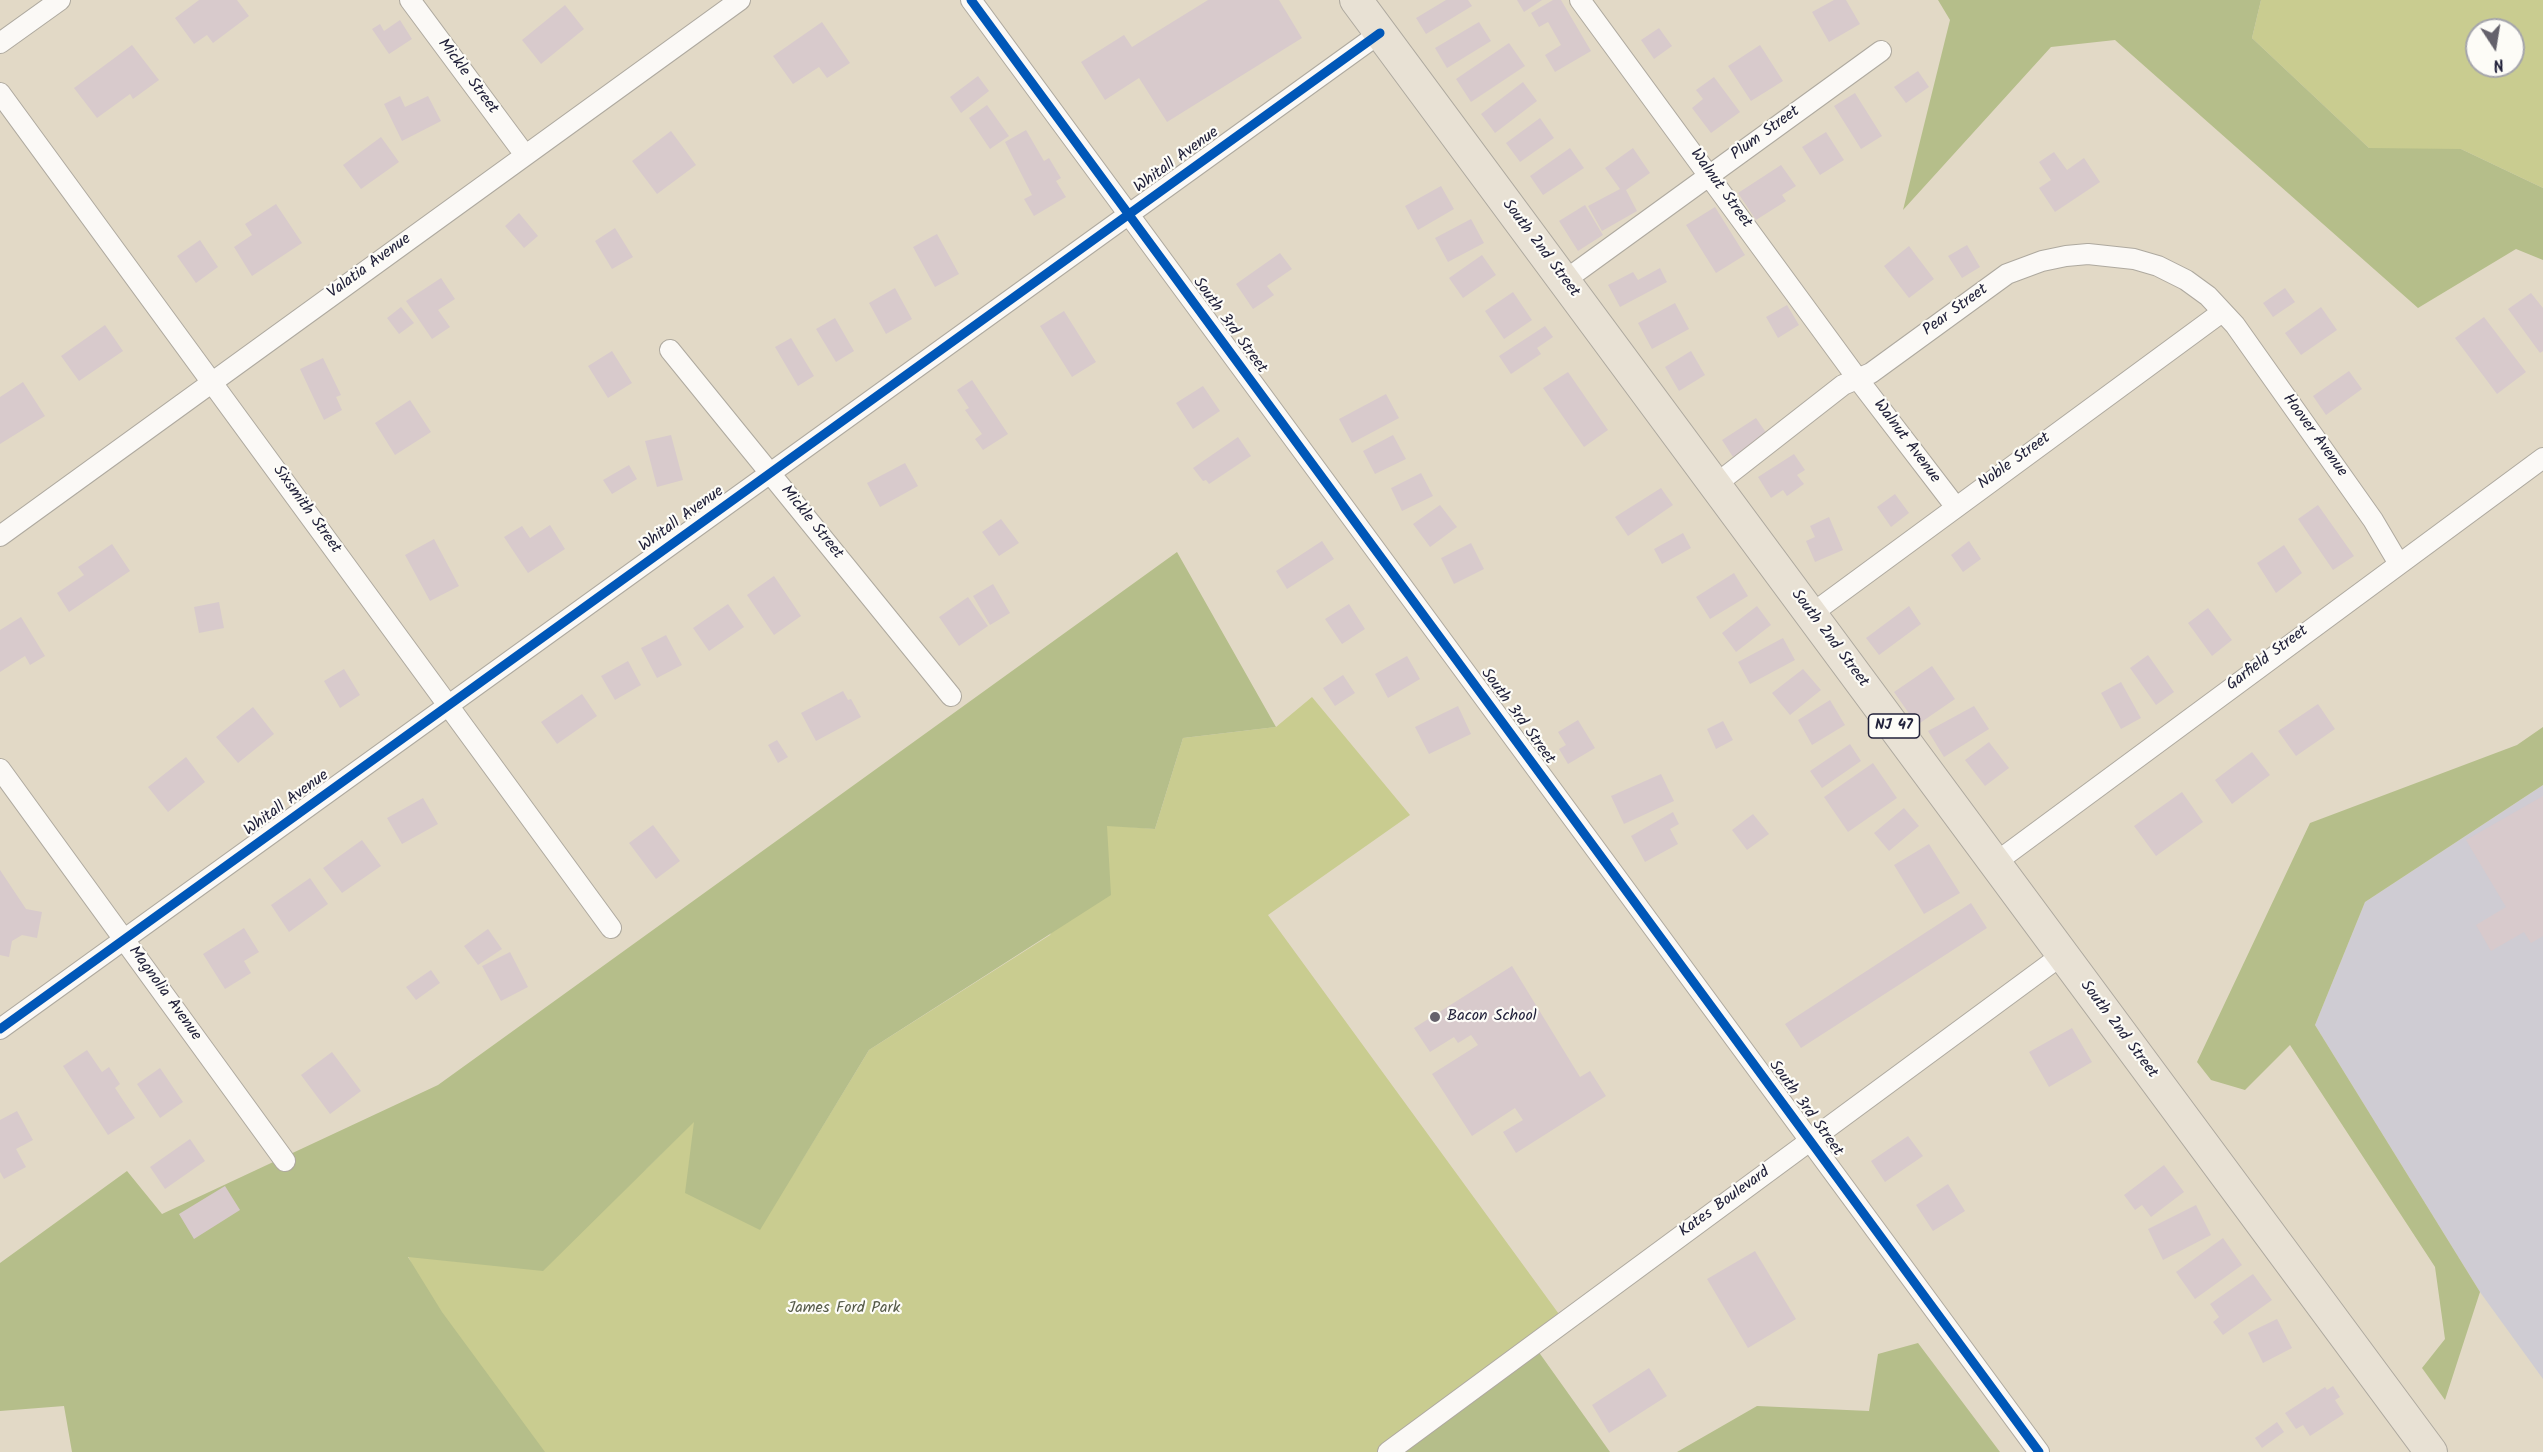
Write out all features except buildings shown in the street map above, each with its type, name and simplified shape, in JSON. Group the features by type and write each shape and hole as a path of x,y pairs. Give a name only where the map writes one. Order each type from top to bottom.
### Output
{"main road":[{"name":"South 2nd Street","path":"1356,0 2431,1452"}],"street":[{"path":"0,43 60,0"},
{"name":"Mickle Street","path":"410,0 525,155"},
{"name":"Valatia Avenue","path":"0,536 741,0"},
{"name":"South 3rd Street","path":"971,0 2039,1452"},
{"name":"Walnut Street","path":"1580,0 1857,378"},
{"name":"Whitall Avenue","path":"0,1029 1380,33"},
{"name":"Plum Street","path":"1564,281 1881,51"},
{"name":"Sixsmith Street","path":"0,93 611,928"},
{"name":"Pear Street","path":"1715,485 1842,384 1871,373 2007,274 2042,261 2088,254 2134,259 2158,266 2186,280 2208,296 2222,312"},
{"name":"Noble Street","path":"1810,615 1955,506 2222,312"},
{"name":"Hoover Avenue","path":"2222,312 2373,520 2399,564"},
{"name":"Mickle Street","path":"670,350 951,696"},
{"name":"Walnut Avenue","path":"1857,378 1955,506"},
{"name":"Garfield Street","path":"1995,863 2543,458"},
{"name":"Magnolia Avenue","path":"0,769 285,1161"},
{"name":"Kates Boulevard","path":"1388,1452 2062,955"}],"shaded area":[{"path":"2543,785 2543,1379 2480,1292 2315,1025 2365,902"}],"green space":[{"path":"1938,0 2261,0 2252,38 2369,148 2461,149 2543,188 2543,260 2516,249 2418,308 2115,40 2051,47 1903,210 1950,20"},
{"path":"2261,0 2543,0 2543,188 2461,149 2370,149 2252,38"},
{"path":"1177,552 1276,727 1183,738 1155,829 1107,826 1111,895 869,1050 760,1230 685,1193 694,1122 543,1271 408,1257 442,1312 545,1452 72,1452 64,1406 0,1411 0,1263 127,1171 162,1214 438,1085"},
{"name":"James Ford Park","path":"1312,697 1410,815 1268,915 1564,1321 1388,1452 532,1452 423,1289 408,1256 471,1263 646,1169 694,1121 796,1170 869,1050 1050,935 1107,825 1155,829 1183,738 1276,727"},
{"path":"2543,727 2543,785 2365,902 2315,1025 2480,1292 2445,1400 2422,1368 2445,1339 2435,1267 2290,1045 2245,1090 2211,1080 2197,1062 2310,823 2517,745"},
{"path":"1918,1343 2000,1452 1677,1452 1757,1406 1869,1411 1878,1354"},
{"path":"1533,1344 1610,1452 1388,1452"}],"cycle path":[{"path":"971,0 2039,1452"},
{"path":"0,1029 1380,33"}],"place":[{"name":"Bacon School","path":"1435,1017"}]}
